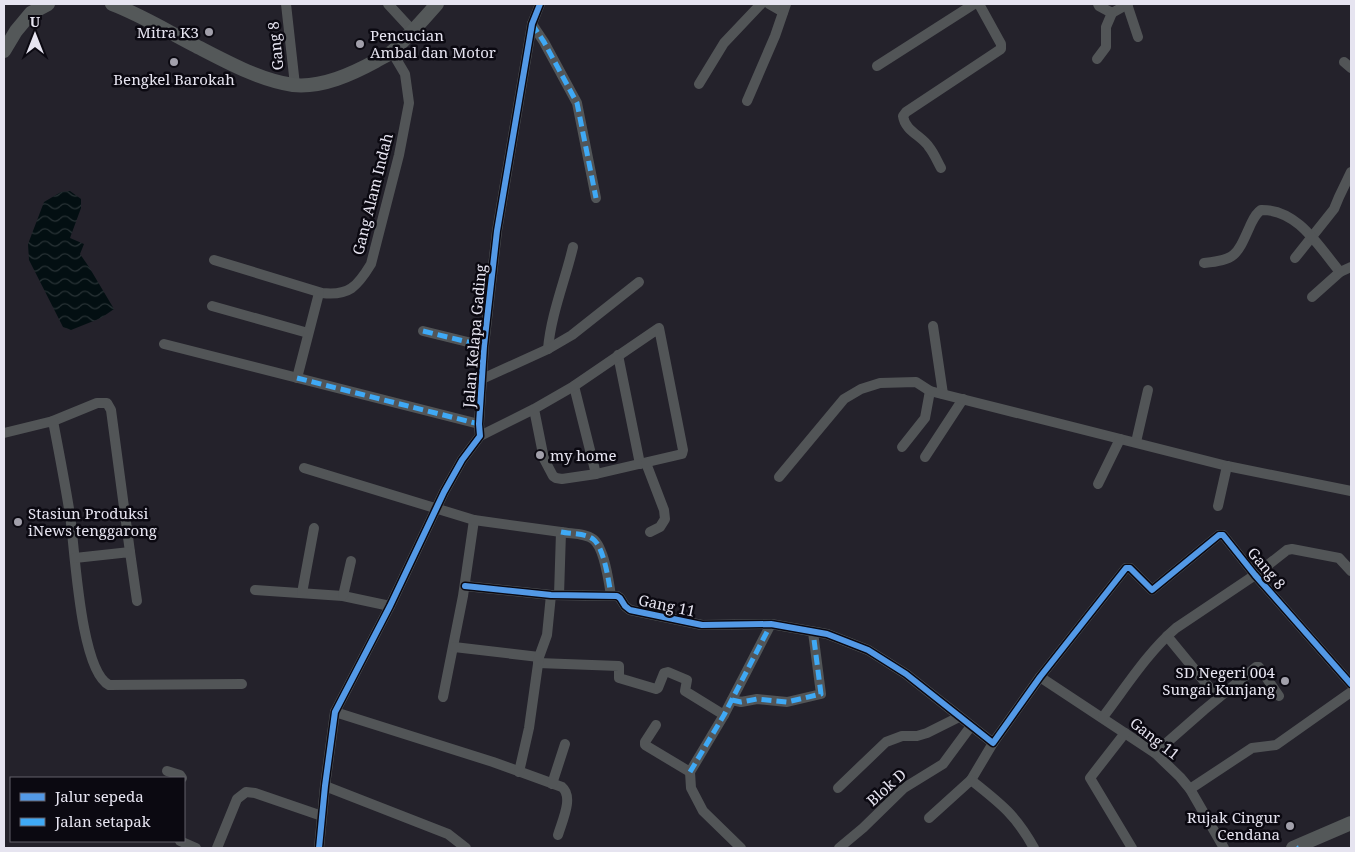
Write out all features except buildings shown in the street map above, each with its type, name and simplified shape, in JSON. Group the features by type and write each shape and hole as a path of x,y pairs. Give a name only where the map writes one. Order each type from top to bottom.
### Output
{"main road":[{"path":"112,4 134,12 195,46 241,68 272,80 295,85 335,80 356,72 392,52 437,4"},
{"path":"4,51 16,31 31,13 44,5"},
{"path":"1295,848 1351,822"}],"street":[{"name":"Gang 8","path":"286,4 295,85"},
{"path":"388,4 412,30"},
{"name":"Jalan Kelapa Gading","path":"480,436 479,424 484,346 498,222 532,24 540,4"},
{"path":"700,84 724,43 761,4"},
{"path":"747,101 776,36 785,8 769,4"},
{"path":"877,66 974,4"},
{"path":"941,168 929,146 910,129 903,116 906,112 1001,49 1001,44 979,4"},
{"path":"1098,4 1112,13"},
{"path":"1097,59 1106,47 1106,27 1112,13 1128,4 1138,37"},
{"path":"532,24 544,42 577,103 596,198"},
{"name":"Gang Alam Indah","path":"214,260 320,293 336,295 351,290 362,279 370,264 399,155 409,103 405,74 392,52"},
{"path":"1295,258 1334,209 1351,172"},
{"path":"1204,263 1222,261 1239,251 1252,221 1261,210 1278,212 1293,220 1311,237 1340,272"},
{"path":"548,349 554,314 573,247"},
{"path":"1312,297 1340,272 1351,267"},
{"path":"482,379 548,349 579,330 639,282"},
{"path":"297,378 320,293"},
{"path":"212,306 308,333"},
{"path":"933,326 943,394"},
{"path":"321,847 325,786 335,712 390,606 444,492 462,460 480,436 534,409 574,386 659,328 683,450 682,454 596,474 562,479 553,476 544,459 534,409"},
{"path":"423,331 484,346"},
{"path":"164,344 479,424"},
{"path":"618,355 643,463 664,510 665,519 660,527 650,532"},
{"path":"779,477 844,399 861,389 880,383 916,382 930,391 1227,466 1351,492"},
{"path":"574,386 596,474"},
{"path":"1136,442 1148,390"},
{"path":"902,448 925,418 930,391"},
{"path":"925,457 963,399"},
{"path":"4,433 53,421 97,403 107,403 111,410 136,601"},
{"path":"53,421 70,514 79,602 93,662 98,674 104,682 110,685 242,684"},
{"path":"1098,484 1120,439"},
{"path":"1218,506 1227,466"},
{"path":"304,468 474,520 588,536 597,544 605,565 611,596 555,595 465,586"},
{"path":"443,697 465,586 474,520"},
{"path":"302,593 314,528"},
{"path":"519,772 529,728 539,660 548,635 555,595 561,532"},
{"name":"Gang 8","path":"1040,677 1126,568 1130,568 1151,590 1221,535 1224,535 1255,575 1351,684"},
{"path":"1103,718 1167,636 1255,575 1287,550 1292,549 1339,558 1351,571"},
{"path":"75,558 130,552"},
{"path":"343,596 351,561"},
{"path":"255,590 343,596 390,606"},
{"name":"Gang 11","path":"611,596 620,598 630,610 702,625 771,624 827,634 868,650 906,674 993,743"},
{"path":"741,848 703,811 691,788 690,772 724,715 771,624"},
{"path":"732,700 741,702 757,698 787,702 821,694 813,632"},
{"path":"1167,636 1218,698"},
{"path":"454,647 539,660 619,666 619,678 656,688 658,688 664,673 667,672 687,680 685,691 724,715"},
{"path":"1155,754 1218,698 1258,667 1279,696"},
{"path":"929,818 971,780 993,743 1040,677"},
{"name":"Gang 11","path":"1040,677 1155,754 1180,777 1190,789 1224,848"},
{"path":"1190,789 1252,748 1276,744 1351,692"},
{"path":"335,712 519,772 564,789 568,795 568,800 558,835"},
{"path":"838,788 886,742 902,736 918,736 927,733 959,717"},
{"path":"656,725 645,745 690,772"},
{"name":"Blok D","path":"839,848 904,788 943,764 971,726"},
{"path":"1125,733 1091,776 1090,780 1132,848"},
{"path":"552,784 565,744"},
{"path":"167,771 181,777"},
{"path":"971,780 1006,809 1023,828 1034,848"},
{"path":"325,786 448,834 466,848"},
{"path":"217,848 237,799 246,792 255,793 322,816"},
{"path":"182,842 196,848"}],"water":[{"path":"70,191 81,199 81,208 70,238 84,244 80,254 114,309 101,318 71,330 63,327 29,260 28,244 44,202 61,192"}],"marked path":[{"path":"532,24 544,42 577,103 596,198"},
{"path":"423,331 484,346 485,341"},
{"path":"297,378 479,424"},
{"path":"561,532 586,536 597,543 605,565 611,596"},
{"path":"690,772 724,715 771,624"},
{"path":"732,700 741,702 757,699 787,702 821,694 813,632"}],"cycle path":[{"path":"319,848 335,712 390,606 444,492 462,460 480,436 479,424 484,346 497,231 532,24 540,4"},
{"path":"465,586 551,595 617,596 630,610 702,625 771,624 827,634 868,650 906,674 993,743 1040,677 1126,568 1130,568 1152,590 1219,535 1223,535 1255,575 1351,684"}],"place":[{"name":"Mitra K3","path":"209,32"},
{"name":"Pencucian Ambal dan Motor","path":"360,44"},
{"name":"Bengkel Barokah","path":"174,62"},
{"name":"my home","path":"540,455"},
{"name":"Stasiun Produksi iNews tenggarong","path":"18,522"},
{"name":"SD Negeri 004 Sungai Kunjang","path":"1285,681"},
{"name":"Rujak Cingur Cendana","path":"1290,826"}]}
